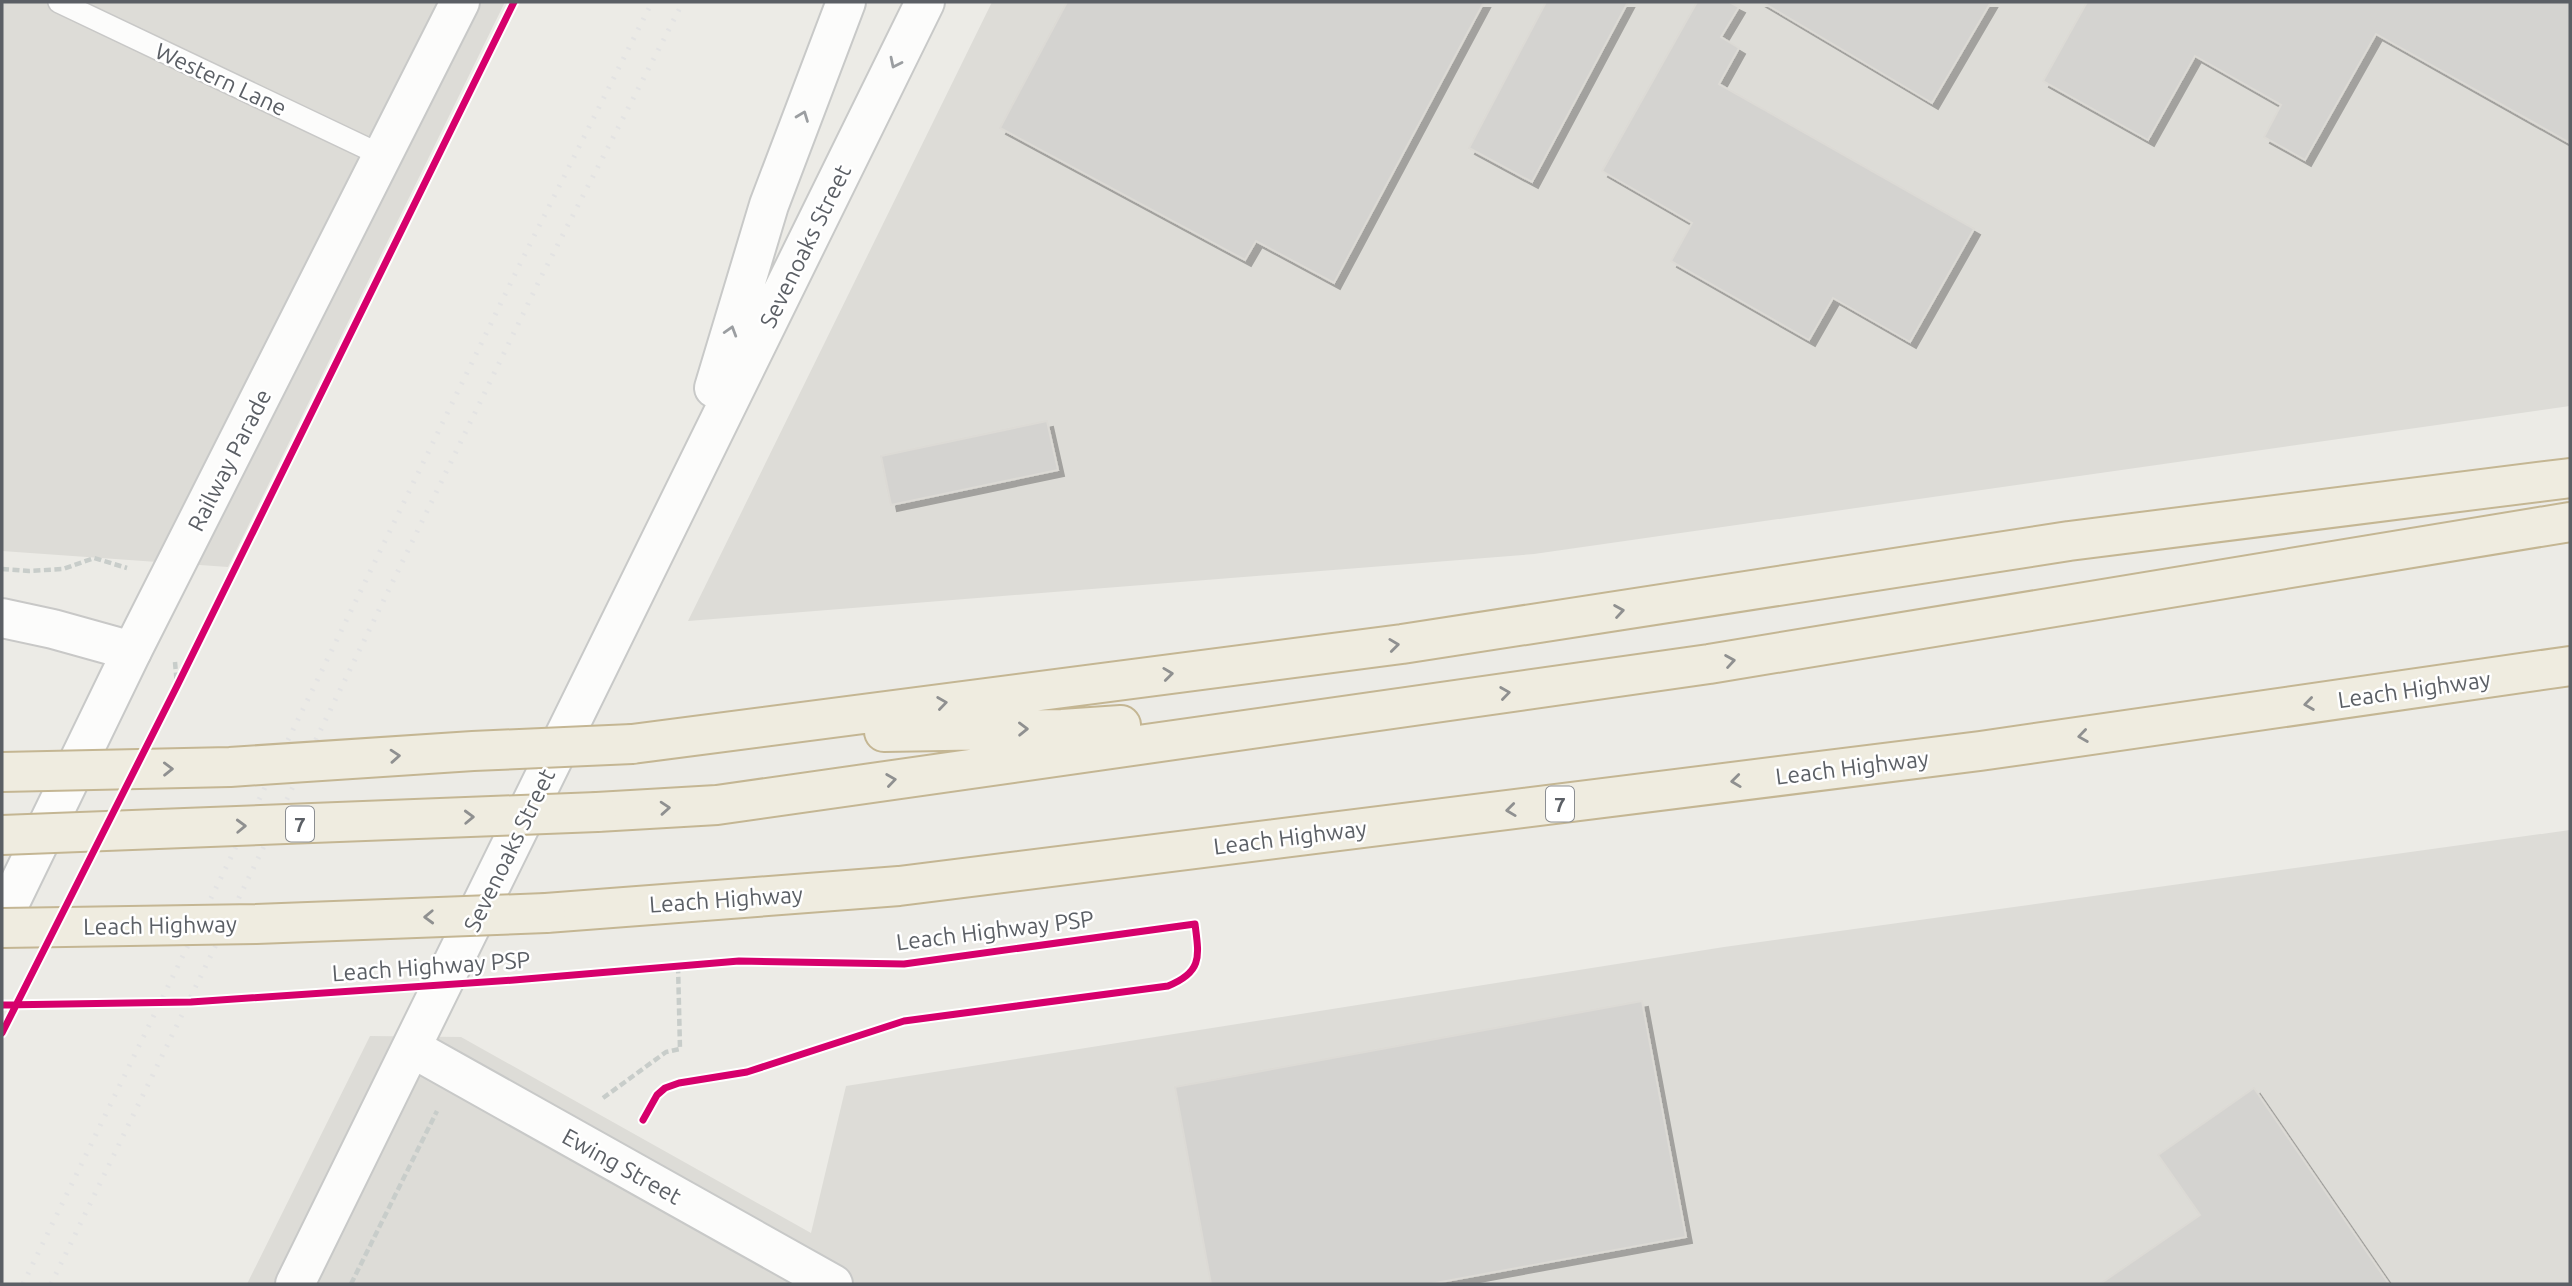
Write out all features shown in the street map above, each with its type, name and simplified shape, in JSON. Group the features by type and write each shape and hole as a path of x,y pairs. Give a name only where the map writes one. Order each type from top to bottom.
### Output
{"highway":[{"path":"2,772 230,767 632,744 735,733 938,703 1402,644 2069,541 2570,478"},
{"name":"7","path":"2,835 717,805 1709,664 2570,522"},
{"name":"Leach Highway","path":"2,928 256,924 546,913 899,886 1980,751 2570,666"},
{"path":"735,733 1062,729 1447,702"}],"main road":[{"name":"Railway Parade","path":"2,919 132,651 460,2"},
{"name":"Sevenoaks Street","path":"684,491 769,205 846,2"},
{"name":"Sevenoaks Street","path":"295,1284 925,2"},
{"path":"2,618 132,651"},
{"name":"Ewing Street","path":"412,1048 833,1284"}],"lane":[{"name":"Western Lane","path":"60,2 383,156"}],"path":[{"path":"665,965 690,963"},
{"path":"603,1098 666,1052 680,1049 678,964"},
{"path":"351,1284 458,1074"}],"shaded area":[{"path":"2,2 505,2 228,567 2,551"},
{"path":"992,2 2570,2 2570,406 1534,554 688,621"},
{"path":"2570,830 2570,1284 247,1284 370,1036 461,1037 811,1233 846,1086 1724,947"}],"building":[{"path":"1067,2 1484,2 1334,283 1256,241 1245,260 1000,128"},
{"path":"1546,2 1628,2 1532,182 1469,148"},
{"path":"1697,2 1729,2 1739,7 1721,37 1739,48 1719,84 1974,229 1910,342 1833,298 1809,340 1671,261 1692,223 1602,171"},
{"path":"1762,2 1991,2 1932,103"},
{"path":"2087,2 2570,2 2570,143 2376,34 2305,160 2264,137 2281,105 2195,56 2148,140 2043,81"},
{"path":"1047,421 1058,470 891,505 881,456"},
{"path":"1642,1001 1686,1237 1430,1284 1211,1284 1175,1087"},
{"path":"2254,1088 2389,1284 2100,1284 2200,1215 2158,1155"}],"railway":[{"path":"23,1284 518,268 652,2"},
{"path":"51,1284 541,277 683,2"}],"cycle path":[{"path":"2,1033 177,686 514,2"},
{"name":"Leach Highway PSP","path":"2,1005 191,1002 514,980 739,961 904,964 1195,924 1197,954 1193,969 1188,975 1168,986 904,1021 747,1072 679,1083 665,1088 657,1095 643,1120"}]}
